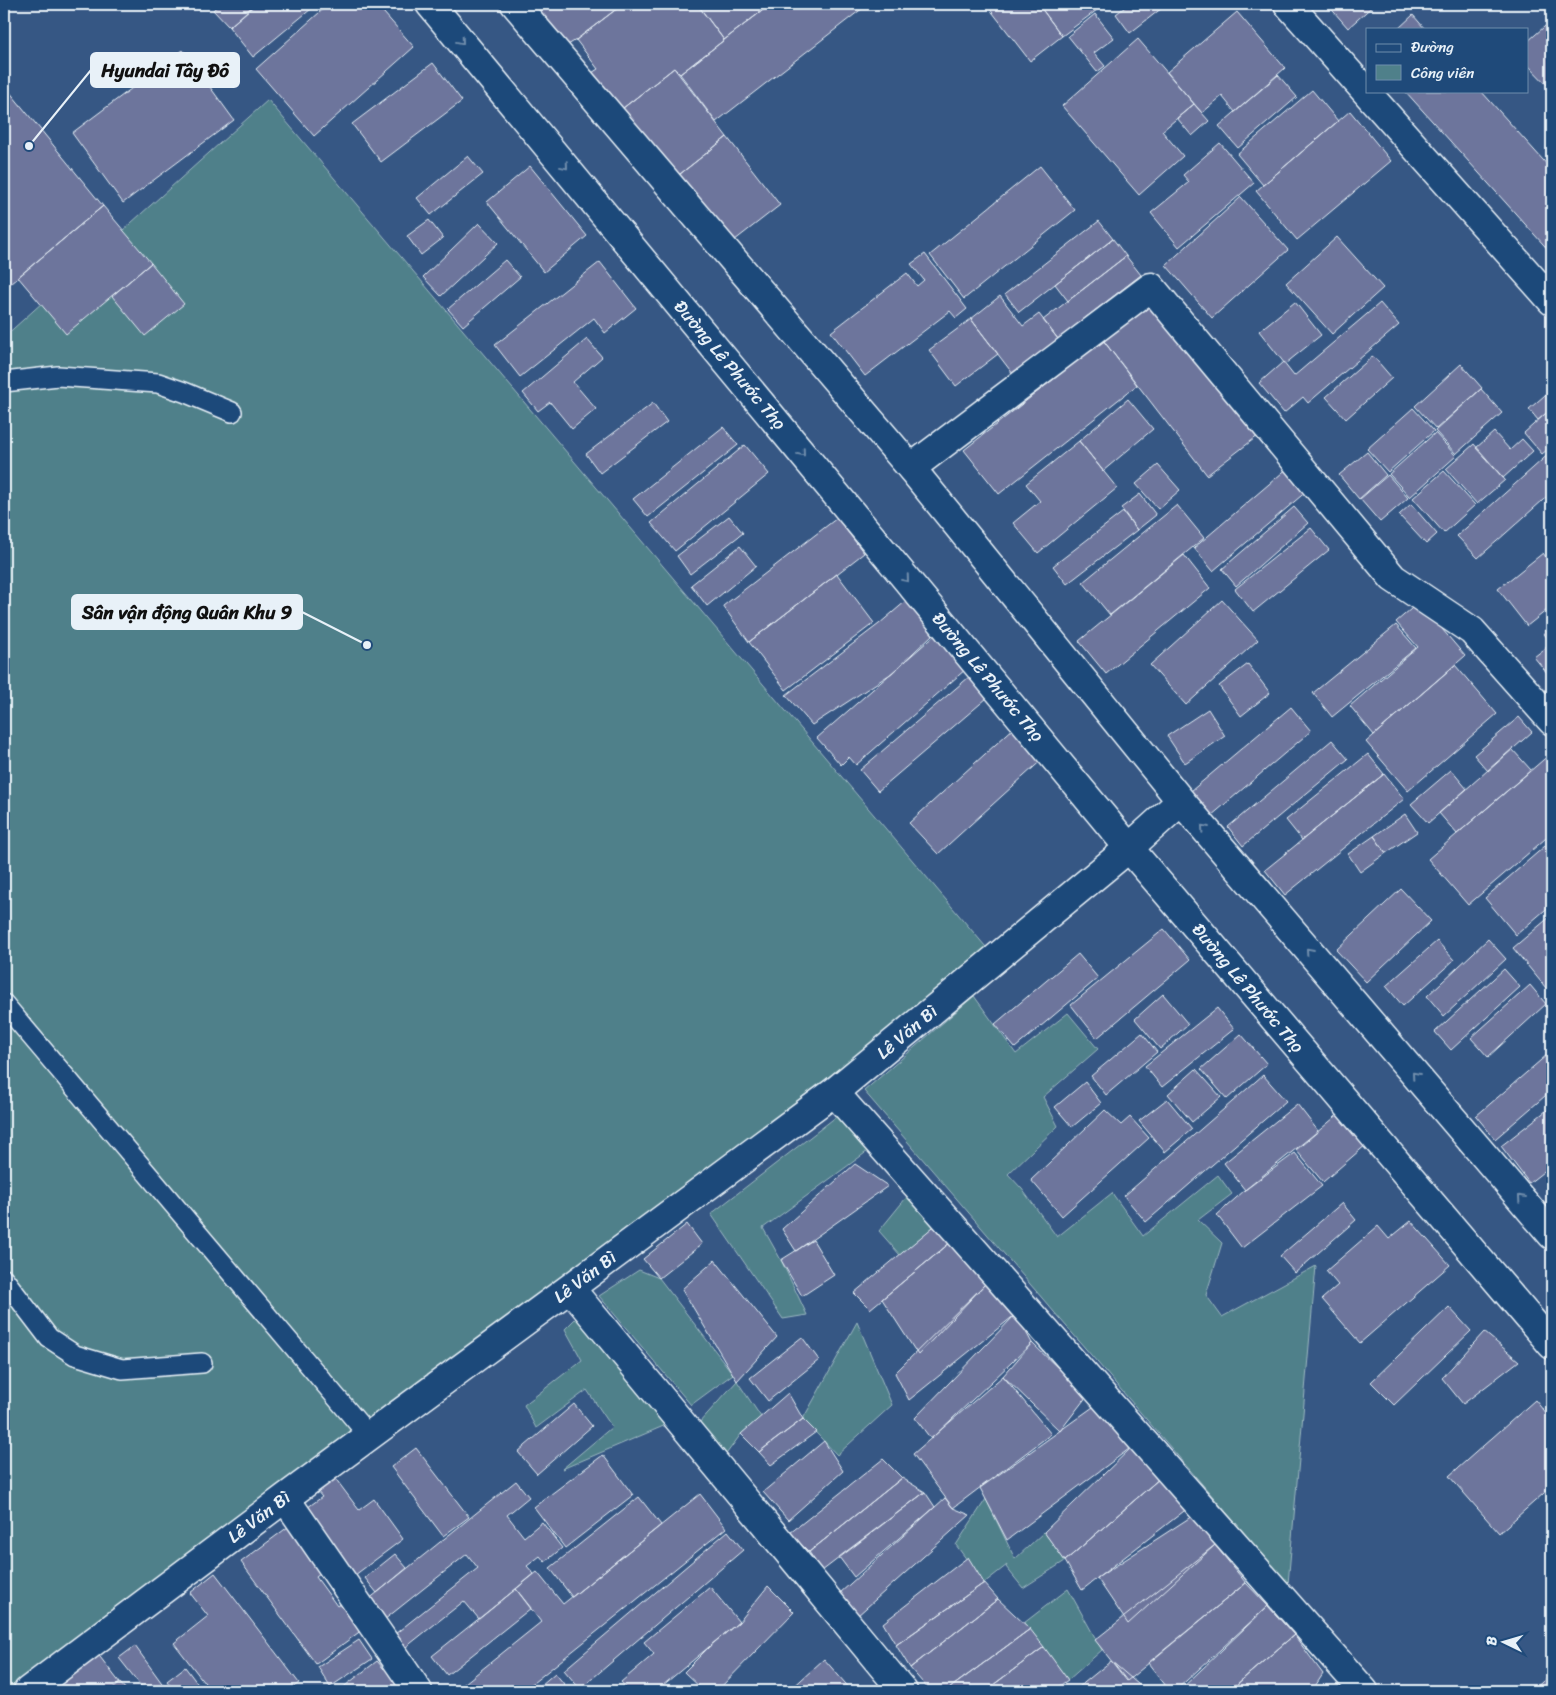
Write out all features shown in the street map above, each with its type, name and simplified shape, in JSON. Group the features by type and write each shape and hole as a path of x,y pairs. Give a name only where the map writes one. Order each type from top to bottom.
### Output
{"street":[{"name":"Đường Lê Phước Thọ","path":"430,4 1129,848 1552,1345"},
{"path":"515,4 911,468 1181,801 1552,1235"},
{"path":"1288,4 1366,92"},
{"path":"1366,92 1552,301"},
{"path":"911,468 1151,287 1393,578 1472,631 1552,721"},
{"name":"Lê Văn Bì","path":"28,1691 285,1498 834,1092 1129,848 1181,801"},
{"path":"834,1092 1364,1691"},
{"path":"570,1288 903,1691"},
{"path":"285,1498 418,1691"}],"lane":[{"path":"4,382 58,376 158,383 232,412"},
{"path":"4,1004 369,1436"},
{"path":"4,1279 49,1338 75,1355 122,1369 202,1363"}],"green space":[{"path":"268,100 991,953 23,1691 4,1691 4,337"},
{"path":"974,996 1016,1054 1068,1013 1098,1049 1043,1097 1058,1126 1008,1174 1022,1189 1057,1237 1112,1193 1143,1236 1218,1175 1232,1194 1198,1220 1222,1243 1206,1295 1222,1317 1316,1266 1288,1584 864,1091"},
{"path":"841,1113 872,1148 763,1228 781,1260 807,1315 783,1319 711,1214"},
{"path":"910,1193 939,1222 900,1255 879,1231"},
{"path":"639,1270 659,1278 733,1374 691,1405 599,1296"},
{"path":"579,1315 673,1422 562,1469 612,1427 587,1390 536,1428 524,1405 582,1360 565,1329"},
{"path":"857,1322 892,1405 837,1455 803,1419"},
{"path":"737,1381 761,1417 741,1434 724,1457 698,1424"},
{"path":"986,1499 1015,1559 1044,1532 1065,1561 1023,1588 1006,1567 1007,1565 984,1583 956,1545"},
{"path":"1068,1589 1102,1650 1068,1680 1024,1623"}],"building":[{"path":"220,4 255,4 229,27 213,10"},
{"path":"256,4 317,4 253,57 229,27"},
{"path":"329,4 376,4 414,47 314,136 256,69"},
{"path":"538,4 623,4 563,48 530,10"},
{"path":"623,4 697,4 724,40 680,74 674,68 618,112 587,76 598,69 576,40"},
{"path":"697,4 771,4 724,40"},
{"path":"771,4 868,4 716,122 680,74"},
{"path":"986,4 1038,4 1062,36 1030,61"},
{"path":"1038,4 1105,4 1062,36"},
{"path":"1129,4 1167,4 1130,33 1116,14"},
{"path":"1327,4 1375,4 1348,28"},
{"path":"1237,12 1285,68 1235,112 1222,96 1202,113 1167,72"},
{"path":"1095,14 1114,38 1094,53 1105,66 1097,72 1068,36"},
{"path":"1413,15 1424,28 1399,28"},
{"path":"1552,20 1552,90 1528,65 1528,41"},
{"path":"1138,39 1194,104 1162,131 1183,156 1139,195 1062,106"},
{"path":"183,50 234,120 123,203 72,133"},
{"path":"433,63 462,101 381,162 352,124"},
{"path":"674,68 727,137 675,178 618,112"},
{"path":"1278,75 1297,97 1238,148 1219,126"},
{"path":"4,85 103,206 4,289"},
{"path":"1312,90 1338,121 1263,185 1237,154"},
{"path":"1406,92 1482,92 1552,170 1552,254"},
{"path":"1194,104 1209,121 1192,136 1177,118"},
{"path":"1350,111 1391,161 1297,240 1256,191"},
{"path":"727,137 780,205 730,244 675,178"},
{"path":"1220,143 1254,183 1179,247 1151,213 1189,182 1183,175"},
{"path":"468,156 483,174 431,215 417,198"},
{"path":"530,166 587,236 544,272 487,202"},
{"path":"1040,166 1075,210 964,299 930,255"},
{"path":"1241,197 1288,250 1212,318 1166,265"},
{"path":"103,206 151,263 66,334 18,277"},
{"path":"429,220 443,238 421,255 407,236"},
{"path":"1099,221 1113,239 1019,312 1005,294"},
{"path":"479,223 498,243 441,296 423,277"},
{"path":"1337,237 1383,288 1332,334 1286,283"},
{"path":"1113,239 1126,256 1068,301 1055,284"},
{"path":"925,254 967,309 956,318 950,311 865,376 831,332 907,273 917,286 924,280 911,264"},
{"path":"1126,256 1141,275 1058,339 1043,320"},
{"path":"505,260 520,277 463,326 448,309"},
{"path":"600,262 636,308 605,333 594,318 520,377 495,345"},
{"path":"151,263 184,304 145,336 112,296"},
{"path":"1000,296 1023,326 1039,314 1058,339 1013,374 971,319"},
{"path":"1158,297 1263,432 1207,475 1103,340"},
{"path":"1295,302 1321,335 1285,364 1259,331"},
{"path":"1380,303 1399,325 1308,403 1303,397 1284,413 1259,383 1283,362 1294,376"},
{"path":"971,319 998,354 956,386 929,350"},
{"path":"587,339 602,357 573,382 596,409 572,429 550,402 538,411 523,393"},
{"path":"1103,340 1137,385 999,494 964,450"},
{"path":"1373,356 1392,378 1346,419 1326,397"},
{"path":"1461,364 1482,388 1436,429 1415,406"},
{"path":"1481,389 1502,413 1456,454 1435,431"},
{"path":"1552,389 1552,408 1538,420 1529,409"},
{"path":"1128,399 1153,429 1103,471 1079,441"},
{"path":"653,403 667,422 600,473 586,454"},
{"path":"1413,408 1434,431 1388,472 1367,449"},
{"path":"1552,408 1552,446 1542,454 1524,433"},
{"path":"723,427 738,445 648,517 633,499"},
{"path":"1494,432 1510,450 1522,439 1533,451 1503,478 1476,448"},
{"path":"1435,433 1456,456 1410,497 1389,474"},
{"path":"1079,441 1117,488 1038,553 1013,523 1040,501 1026,484"},
{"path":"1474,444 1505,480 1477,504 1446,469"},
{"path":"745,445 769,474 675,551 651,523"},
{"path":"1552,451 1552,492 1478,558 1457,536"},
{"path":"1367,452 1386,475 1359,499 1339,475"},
{"path":"1158,465 1180,490 1158,509 1136,484"},
{"path":"1289,467 1308,490 1213,571 1194,548"},
{"path":"1444,471 1475,505 1444,533 1413,498"},
{"path":"1388,475 1408,498 1380,522 1360,499"},
{"path":"1140,494 1156,515 1137,530 1121,508"},
{"path":"1411,504 1437,534 1426,544 1399,515"},
{"path":"1177,505 1204,538 1110,615 1083,582"},
{"path":"1294,507 1308,523 1236,586 1222,569"},
{"path":"1123,512 1137,530 1067,584 1053,566"},
{"path":"729,516 743,533 690,574 677,556"},
{"path":"837,518 864,553 749,642 723,606"},
{"path":"1311,528 1329,550 1253,612 1235,589"},
{"path":"740,546 756,566 707,606 691,585"},
{"path":"1543,553 1552,565 1552,606 1527,626 1498,589"},
{"path":"1184,555 1210,588 1106,674 1079,641"},
{"path":"837,574 874,623 786,690 749,642"},
{"path":"1222,600 1258,640 1186,705 1150,665"},
{"path":"906,601 933,634 892,673 812,725 786,695"},
{"path":"1419,602 1465,656 1374,735 1350,706 1418,647 1396,622"},
{"path":"1396,625 1416,648 1332,717 1313,693"},
{"path":"1552,625 1552,643 1543,633"},
{"path":"936,634 966,669 856,765 849,757 841,765 817,738"},
{"path":"1552,643 1552,679 1534,657"},
{"path":"1248,664 1270,693 1241,716 1219,686"},
{"path":"1455,665 1497,714 1408,791 1366,742"},
{"path":"969,677 987,698 878,791 860,770"},
{"path":"1291,707 1311,731 1211,816 1191,791"},
{"path":"1208,709 1225,736 1185,763 1167,736"},
{"path":"1519,717 1532,732 1488,771 1474,755"},
{"path":"1017,725 1045,757 938,854 909,823"},
{"path":"1332,740 1348,759 1243,846 1228,827"},
{"path":"1512,749 1531,770 1457,834 1439,813"},
{"path":"1368,754 1384,774 1302,840 1286,820"},
{"path":"1550,754 1552,757 1552,833 1468,905 1428,859"},
{"path":"1451,770 1467,789 1428,823 1411,804"},
{"path":"1384,774 1404,799 1285,895 1265,870"},
{"path":"1405,814 1417,832 1386,853 1374,836"},
{"path":"1374,836 1386,853 1360,872 1348,854"},
{"path":"1552,840 1552,879 1547,884 1552,890 1552,904 1516,935 1485,898"},
{"path":"1401,889 1431,921 1366,982 1336,950"},
{"path":"1552,915 1552,983 1546,988 1513,948"},
{"path":"1164,929 1190,960 1097,1038 1071,1005"},
{"path":"1488,939 1506,959 1444,1016 1427,996"},
{"path":"1437,941 1454,960 1403,1006 1386,986"},
{"path":"1078,954 1098,978 1015,1048 995,1024"},
{"path":"1504,969 1520,987 1451,1050 1435,1032"},
{"path":"1530,985 1546,1004 1488,1057 1471,1038"},
{"path":"1163,994 1188,1024 1160,1049 1135,1019"},
{"path":"1217,1008 1234,1029 1162,1087 1145,1066"},
{"path":"1142,1033 1157,1052 1106,1095 1091,1076"},
{"path":"1241,1034 1267,1064 1227,1099 1201,1069"},
{"path":"1548,1054 1552,1058 1552,1090 1495,1139 1476,1116"},
{"path":"1196,1069 1221,1097 1192,1122 1168,1094"},
{"path":"1263,1075 1286,1101 1146,1222 1124,1196"},
{"path":"1085,1082 1101,1103 1072,1127 1055,1107"},
{"path":"1167,1099 1192,1129 1165,1152 1139,1121"},
{"path":"1297,1104 1318,1131 1245,1190 1224,1163"},
{"path":"1551,1107 1552,1165 1529,1183 1501,1146"},
{"path":"1105,1110 1121,1125 1130,1117 1149,1138 1062,1216 1031,1180"},
{"path":"1341,1112 1367,1144 1323,1182 1296,1150"},
{"path":"1295,1153 1322,1186 1242,1248 1217,1215 1245,1190"},
{"path":"855,1164 888,1186 796,1251 782,1229"},
{"path":"1342,1203 1356,1220 1295,1273 1280,1256"},
{"path":"1411,1221 1450,1265 1360,1343 1322,1299 1338,1285 1326,1271 1378,1226 1389,1239"},
{"path":"939,1222 951,1242 870,1309 854,1293"},
{"path":"687,1224 702,1244 659,1278 643,1259"},
{"path":"813,1240 834,1275 802,1296 781,1260"},
{"path":"951,1242 987,1282 918,1355 882,1299"},
{"path":"715,1260 777,1337 737,1381 682,1289"},
{"path":"987,1282 1016,1314 909,1400 895,1373"},
{"path":"1449,1307 1471,1331 1394,1405 1371,1382"},
{"path":"1016,1314 1032,1343 931,1439 915,1418"},
{"path":"1484,1332 1519,1361 1463,1404 1442,1378"},
{"path":"802,1337 819,1360 768,1401 750,1378"},
{"path":"1032,1343 1087,1396 1060,1431 1003,1376"},
{"path":"1003,1376 1051,1434 953,1508 913,1454"},
{"path":"788,1393 803,1419 759,1452 741,1434"},
{"path":"1535,1400 1552,1421 1552,1486 1499,1533 1449,1476"},
{"path":"574,1404 592,1426 537,1474 518,1452"},
{"path":"1093,1407 1133,1446 1007,1540 980,1488"},
{"path":"803,1419 816,1432 771,1465 759,1452"},
{"path":"824,1441 843,1471 788,1520 763,1492"},
{"path":"1133,1446 1160,1478 1065,1561 1044,1532"},
{"path":"416,1448 469,1517 443,1536 391,1467"},
{"path":"603,1455 633,1495 565,1548 534,1507"},
{"path":"883,1459 902,1478 809,1552 790,1533"},
{"path":"335,1478 359,1510 374,1499 403,1539 347,1581 297,1515 322,1497 317,1491"},
{"path":"902,1478 925,1492 822,1571 809,1552"},
{"path":"1160,1478 1197,1501 1082,1590 1065,1561"},
{"path":"516,1481 529,1497 507,1515 524,1537 542,1522 562,1548 545,1562 540,1556 527,1566 534,1574 479,1619 464,1601 401,1651 390,1638 478,1568 467,1554 384,1620 368,1600"},
{"path":"925,1492 935,1507 854,1577 839,1557"},
{"path":"700,1494 726,1528 523,1691 455,1691 541,1622 516,1589 537,1572 563,1604"},
{"path":"639,1497 661,1525 572,1597 550,1568"},
{"path":"945,1498 953,1508 970,1515 857,1616 840,1593"},
{"path":"1203,1509 1215,1545 1128,1624 1097,1578"},
{"path":"292,1524 325,1570 316,1577 337,1606 346,1600 366,1627 316,1664 241,1562"},
{"path":"728,1531 743,1550 580,1689 564,1670"},
{"path":"1215,1545 1246,1583 1127,1681 1095,1640"},
{"path":"395,1554 407,1568 377,1593 365,1578"},
{"path":"968,1557 984,1583 896,1645 883,1623"},
{"path":"215,1573 299,1683 288,1691 211,1691 174,1643 208,1616 190,1593"},
{"path":"984,1583 998,1599 910,1668 896,1645"},
{"path":"1246,1583 1268,1606 1175,1691 1170,1691 1148,1663"},
{"path":"768,1586 794,1612 717,1691 704,1691 684,1672 712,1644 739,1622"},
{"path":"710,1587 739,1622 656,1691 629,1691 621,1682 654,1654 644,1642"},
{"path":"516,1589 531,1608 447,1675 432,1656"},
{"path":"998,1599 1030,1629 946,1691 930,1691 910,1668"},
{"path":"1268,1606 1294,1635 1229,1691 1179,1691"},
{"path":"1030,1629 1044,1647 985,1691 946,1691"},
{"path":"1294,1635 1323,1674 1312,1691 1229,1691"},
{"path":"359,1640 372,1659 330,1687 318,1667"},
{"path":"135,1646 164,1686 157,1691 145,1691 119,1658"},
{"path":"1044,1647 1068,1680 1052,1691 985,1691"},
{"path":"97,1653 120,1683 110,1691 49,1691"},
{"path":"824,1659 852,1691 789,1691"},
{"path":"377,1661 384,1669 392,1663 407,1681 394,1691 343,1691 341,1689"},
{"path":"1111,1661 1145,1690 1165,1685 1158,1691 1082,1691 1079,1687"},
{"path":"185,1667 203,1691 174,1691 167,1681"},
{"path":"555,1673 569,1690 534,1691"},
{"path":"1552,1673 1552,1691 1532,1691"},
{"path":"120,1683 127,1691 110,1691"}],"place":[{"name":"Hyundai Tây Đô","path":"29,146"},
{"name":"Sân vận động Quân Khu 9","path":"367,645"}]}
